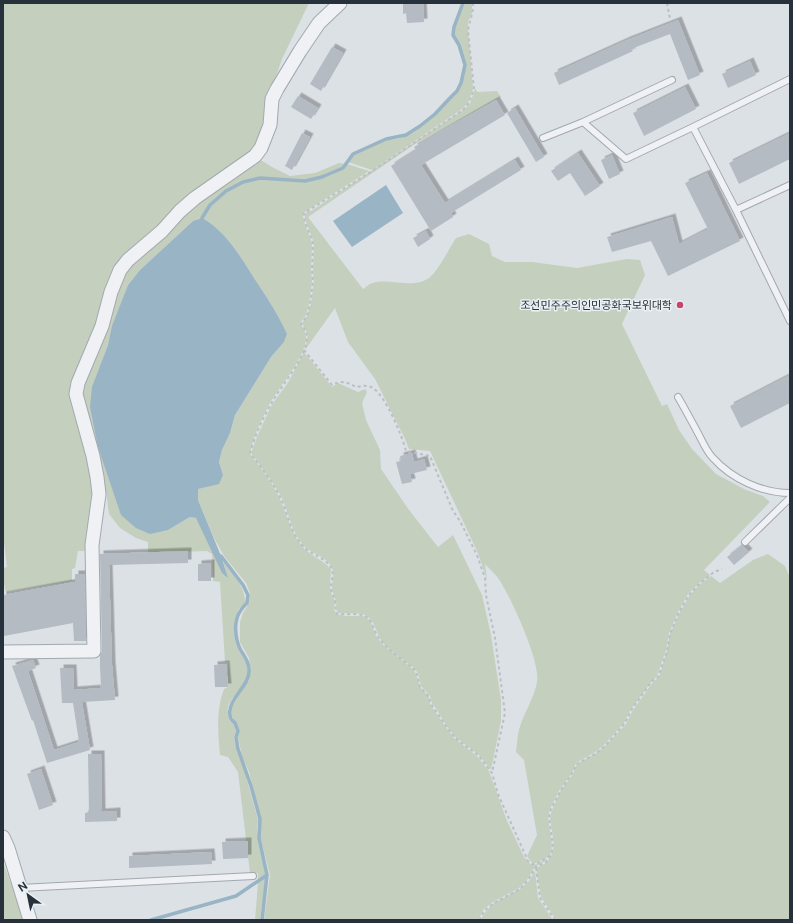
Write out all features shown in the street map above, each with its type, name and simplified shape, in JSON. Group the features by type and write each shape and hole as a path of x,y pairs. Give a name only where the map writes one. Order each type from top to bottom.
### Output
{"street":[{"path":"3,652 94,651 92,545 99,494 93,456 76,394 82,372 102,326 111,292 120,270 128,260 162,231 180,211 195,198 255,156 261,148 270,125 272,99 277,89 319,23 340,3"},
{"path":"3,837 8,848 30,920"}],"lane":[{"path":"583,122 626,159 790,79"},
{"path":"543,138 583,122 672,80"},
{"path":"693,127 736,210 790,321"},
{"path":"736,210 790,184"},
{"path":"678,397 709,453 727,471 758,488 778,493 790,493"},
{"path":"745,542 790,498"},
{"path":"20,888 253,876"}],"path":[{"path":"473,3 474,8 468,23 468,31 474,90 469,103 462,110 304,213 304,219 313,243 313,289 307,316 301,324 308,335 304,350 288,380 270,405 250,453 281,498 293,531 302,546 322,559 332,568 331,587 337,614 363,615 370,620 383,644 414,669 417,674 420,687 430,697 431,704 455,738 478,755 492,773 498,794 528,861 532,864 537,864 551,855"},
{"path":"667,3 670,19"},
{"path":"304,350 332,385 338,382 348,383 356,387 369,386 382,396 403,438 406,451 430,456 453,511 460,521 477,555 485,578 486,595 495,638 505,714 492,773"},
{"path":"479,920 485,910 494,903 520,889 536,867 546,862 551,855 553,846 549,817 551,809 561,790 577,764 595,754 606,745 625,723 632,709 652,681 658,677 667,651 670,634 679,612 689,595 709,576 722,569"},
{"path":"536,867 540,898 555,920"}],"green space":[{"path":"3,3 309,3 282,59 270,94 267,117 255,148 128,257 76,384 96,492 86,551 78,551 75,568 72,569 72,581 6,592 3,581 3,568 7,567 3,535"},
{"path":"464,3 472,3 472,13 468,22 468,31 473,89 468,103 462,109 372,170 348,162 353,154 373,145 386,140 398,139 413,133 436,114 457,91 462,83 466,65 460,45 454,34"},
{"path":"475,89 478,92 497,91 501,97 415,144 308,217 363,289 370,284 377,282 416,283 423,281 430,277 437,269 456,238 469,234 489,244 492,256 505,262 532,262 577,268 627,259 640,260 645,275 622,324 662,406 667,404 679,430 692,449 716,474 746,490 763,496 770,502 704,570 710,575 688,594 669,633 666,650 657,676 631,709 624,723 605,744 594,753 576,763 572,773 560,789 550,809 548,817 552,846 550,855 537,863 532,863 527,856 537,835 524,760 516,752 519,730 537,682 537,672 524,629 498,578 485,564 487,580 478,553 430,451 409,449 375,379 348,342 335,308 305,350 308,335 302,323 307,316 311,304 314,281 314,243 305,219 305,214 463,110 470,104"},
{"path":"259,159 290,176 315,173 339,163 345,164 323,177 305,180 259,177 242,181 225,191 209,204 201,218 193,221 140,270 128,285 101,364 168,530 190,517 196,518 227,577 223,561 238,580 245,597 245,603 239,609 235,618 234,634 236,645 246,663 248,672 245,681 230,703 228,710 229,720 234,724 236,731 234,737 258,820 258,838 266,874 258,881 258,873 250,873 238,772 228,757 220,755 218,730 219,714 221,697 224,689 228,687 228,662 225,662 220,582 213,581 212,554 207,551 148,553 148,542 136,538 120,528 109,514 105,483 82,405 83,380 127,267 186,211"},
{"path":"347,164 369,171 303,213 303,219 312,243 312,281 309,304 306,315 300,323 306,337 305,345 297,363 273,397 255,435 250,454 274,487 298,541 312,555 331,569 330,587 335,601 334,609 336,614 346,616 363,616 370,620 376,636 382,644 413,669 420,687 429,697 430,704 445,726 454,738 477,756 489,771 507,821 525,859 526,858 532,865 538,864 548,857 545,861 535,867 527,880 519,888 493,902 484,909 478,920 264,920 270,875 260,836 261,819 249,772 242,756 238,730 232,716 231,709 249,680 251,669 249,658 240,642 240,622 249,603 250,593 246,583 224,556 214,538 198,500 198,489 212,485 223,475 219,462 235,415 271,357 284,342 287,334 272,305 232,245 219,230 203,219 208,208 216,200 227,192 246,182 262,179 295,181 319,179 334,174"},
{"path":"304,352 332,387 338,383 358,392 365,389 367,392 362,403 366,420 380,450 381,469 409,510 438,547 453,535 482,595 491,635 501,700 501,721 491,770 478,754 455,737 432,703 430,696 421,686 418,673 383,643 374,624 369,618 365,615 359,614 338,613 332,589 333,573 330,564 323,558 307,549 296,535 281,496 251,453 271,406 289,381"},
{"path":"768,554 785,566 790,578 790,920 556,920 541,897 536,868 546,863 551,856 554,846 550,817 561,790 573,774 577,764 595,754 626,724 633,710 653,682 659,677 667,651 670,634 690,595 700,584 711,576 720,583 753,560"},
{"path":"3,862 24,920 3,920"},
{"path":"535,871 538,898 553,920 480,920 494,903 520,889 529,881"},
{"path":"266,876 260,920 255,920 258,883"}],"water":[{"path":"386,185 403,213 352,247 333,221"},
{"path":"202,218 211,223 238,253 272,305 287,334 284,342 271,357 235,415 219,462 223,475 219,484 198,489 198,500 221,556 228,578 222,573 196,518 190,517 168,530 150,534 136,528 121,515 98,447 90,407 92,387 108,345 112,326 128,285 140,270 193,221"}],"building":[{"path":"423,3 424,22 407,23 406,13 403,14 403,4"},
{"path":"678,20 700,75 688,80 670,34 631,49 633,51 559,85 554,73 627,40"},
{"path":"332,47 343,53 321,91 310,84"},
{"path":"750,61 756,75 728,88 722,74"},
{"path":"685,87 696,109 644,136 633,113"},
{"path":"298,96 318,108 311,119 291,107"},
{"path":"496,100 505,115 421,165 445,203 515,160 521,170 451,213 453,217 431,231 391,166 416,150 414,147"},
{"path":"515,108 544,157 536,162 507,113"},
{"path":"302,133 310,137 292,170 285,166"},
{"path":"790,133 790,159 739,184 729,163"},
{"path":"578,153 600,186 585,196 570,173 558,181 551,171"},
{"path":"612,155 620,174 609,179 601,160"},
{"path":"707,173 740,241 668,276 651,241 612,252 607,237 672,217 679,244 708,229 685,183"},
{"path":"426,231 430,239 418,247 413,238"},
{"path":"790,375 790,403 741,428 730,406"},
{"path":"412,453 414,462 424,459 427,470 410,474 412,482 402,484 396,462 401,461 400,456"},
{"path":"742,545 749,552 734,565 727,557"},
{"path":"188,551 188,563 109,565 112,665 115,700 82,702 90,750 47,763 33,720 32,721 12,666 33,660 36,668 28,671 54,750 79,742 73,703 62,703 60,668 73,668 74,690 101,688 100,656 102,651 100,554"},
{"path":"211,563 211,581 198,581 198,564"},
{"path":"75,574 85,574 86,641 74,641 73,623 4,636 3,595 75,582"},
{"path":"226,664 228,687 215,687 214,665"},
{"path":"88,754 101,754 102,812 117,811 117,821 85,822 85,813 89,812"},
{"path":"41,769 53,805 39,810 27,774"},
{"path":"248,841 248,858 223,859 222,842"},
{"path":"211,852 212,864 129,868 129,856"}],"waterway":[{"path":"202,218 210,205 226,191 243,182 260,178 305,181 322,177 343,168 353,154 386,139 406,135 435,114 457,91 461,83 465,65 459,45 453,35 454,27 463,3"},
{"path":"221,556 243,585 248,595 247,603 238,614 236,634 238,645 248,663 249,672 246,682 233,700 230,713 231,719 235,723 238,731 236,737 238,749 251,786 260,819 259,838 267,875 262,920"},
{"path":"151,920 236,896 267,875"}],"place":[{"name":"조선민주주의인민공화국보위대학","path":"680,305"}]}
